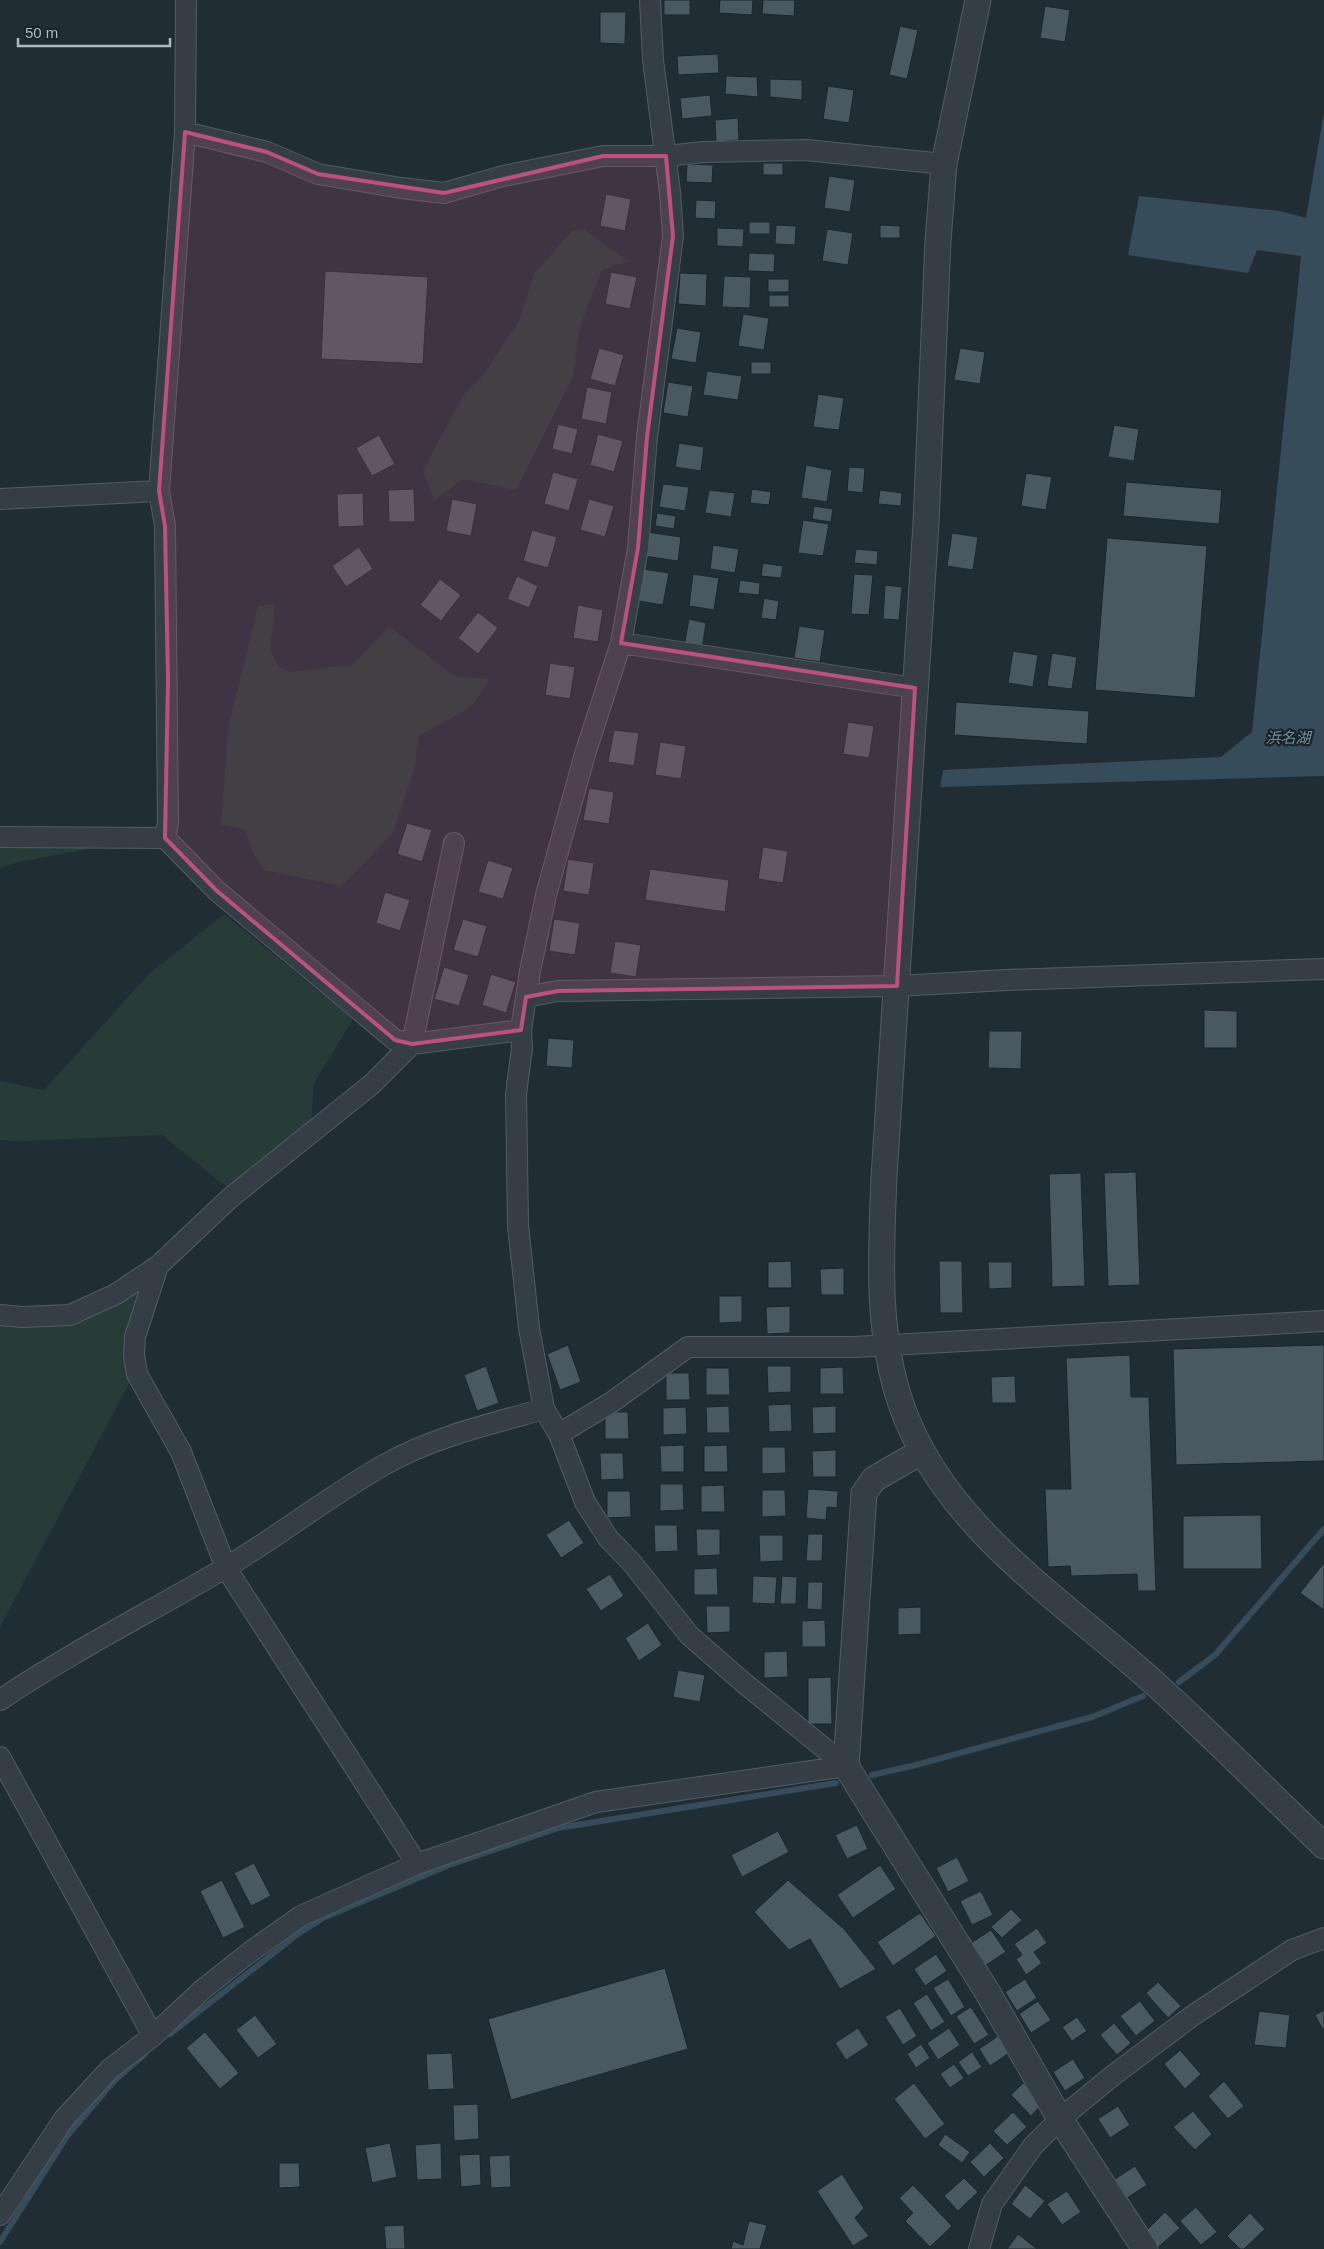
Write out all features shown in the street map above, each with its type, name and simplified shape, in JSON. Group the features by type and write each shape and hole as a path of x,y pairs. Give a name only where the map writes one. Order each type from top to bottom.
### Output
{"street":[{"path":"165,838 168,824 168,680 164,565 165,526 159,492 185,132 186,0"},
{"path":"650,0 653,60 666,156 673,236 647,437 638,548 621,643 586,754 546,896 526,997 521,1030 522,1048 516,1094 518,1225 529,1328 544,1410 559,1434 585,1502 608,1538 632,1563 689,1635 744,1683 846,1766 988,1993 1060,2119 1145,2249"},
{"path":"978,0 944,164 938,241 926,523 880,1266 885,1345 901,1404 921,1452 953,1500 1013,1562 1153,1681 1324,1846"},
{"path":"185,132 267,152 318,174 444,193 504,176 603,156 666,156 704,152 806,150 944,164"},
{"path":"0,499 159,492"},
{"path":"621,643 915,688"},
{"path":"0,837 165,838 217,891 395,1040 412,1044 521,1030"},
{"path":"0,1315 22,1317 70,1315 116,1294 158,1266 230,1198 372,1084 412,1044 454,844"},
{"path":"526,997 558,991 897,986 1006,980 1324,970"},
{"path":"158,1266 135,1337 134,1355 137,1374 182,1452 226,1568 416,1864"},
{"path":"559,1434 612,1402 688,1347 854,1347 1324,1321"},
{"path":"0,1700 68,1656 226,1568 384,1465 421,1447 544,1410"},
{"path":"846,1766 864,1492 874,1478 921,1452"},
{"path":"0,1757 153,2036"},
{"path":"0,2215 64,2119 110,2069 153,2036 216,1979 301,1916 416,1864 596,1802 846,1766"},
{"path":"979,2249 992,2204 1033,2146 1060,2119 1110,2077 1192,2016 1292,1950 1324,1938"}],"highlighted area":[{"path":"185,132 267,152 318,174 444,193 603,156 666,156 673,236 647,437 638,548 621,643 915,688 897,986 558,991 526,997 521,1030 412,1044 395,1040 217,891 165,838 168,680 165,526 159,491"}],"green space":[{"path":"585,230 628,261 602,270 584,316 578,339 573,377 516,490 463,479 434,501 423,470 464,394 484,374 520,319 534,274 572,231"},
{"path":"275,604 270,650 278,665 289,672 352,665 389,626 455,676 490,679 472,706 419,736 414,770 393,833 341,886 264,870 252,851 244,829 221,825 228,729 258,606"},
{"path":"121,843 19,862 0,868 0,844"},
{"path":"224,914 353,1019 314,1083 311,1123 235,1194 162,1135 22,1141 0,1140 0,1081 44,1090 149,974"},
{"path":"151,1288 134,1374 0,1627 0,1311 54,1315"}],"water":[{"name":"浜名湖","path":"1324,112 1324,776 940,787 943,770 1221,757 1252,732 1301,256 1257,250 1248,273 1128,255 1139,196 1280,211 1306,218"}],"building":[{"path":"664,0 690,0 690,15 664,15"},
{"path":"720,0 753,0 752,15 719,13"},
{"path":"763,0 795,0 794,16 762,14"},
{"path":"1045,6 1070,10 1065,42 1040,38"},
{"path":"600,12 626,12 625,44 600,43"},
{"path":"900,26 918,30 907,79 889,75"},
{"path":"718,54 719,73 678,75 677,56"},
{"path":"726,76 757,77 758,97 725,94"},
{"path":"770,79 802,80 802,100 770,97"},
{"path":"828,86 854,90 849,123 823,119"},
{"path":"710,95 712,116 682,119 680,98"},
{"path":"738,118 739,140 716,142 715,120"},
{"path":"763,163 783,163 783,175 763,175"},
{"path":"687,164 713,165 712,183 686,182"},
{"path":"829,176 855,180 850,212 824,208"},
{"path":"606,194 631,199 625,231 600,226"},
{"path":"696,200 716,201 715,219 695,218"},
{"path":"749,222 770,222 770,234 749,234"},
{"path":"776,225 796,226 795,245 775,244"},
{"path":"880,225 900,226 900,238 880,238"},
{"path":"717,228 744,229 743,247 717,246"},
{"path":"827,229 853,233 848,265 822,261"},
{"path":"749,253 775,254 774,272 748,271"},
{"path":"325,271 428,277 423,364 321,359"},
{"path":"611,272 637,277 630,309 605,304"},
{"path":"680,273 707,274 706,306 678,304"},
{"path":"724,276 751,277 750,308 722,307"},
{"path":"768,279 789,279 789,292 768,292"},
{"path":"769,295 789,295 789,307 769,307"},
{"path":"743,314 769,318 764,350 738,346"},
{"path":"677,328 701,332 696,363 671,359"},
{"path":"599,348 624,355 615,386 590,379"},
{"path":"960,348 985,352 980,384 954,380"},
{"path":"751,362 771,362 771,374 751,374"},
{"path":"707,371 742,376 738,400 703,395"},
{"path":"668,382 693,386 688,417 663,413"},
{"path":"587,387 612,392 606,424 581,419"},
{"path":"818,394 844,398 839,430 813,427"},
{"path":"558,424 578,429 572,454 552,449"},
{"path":"1114,425 1139,429 1134,461 1108,457"},
{"path":"598,434 623,441 614,472 590,465"},
{"path":"379,435 395,464 372,476 356,448"},
{"path":"679,443 704,447 701,471 675,467"},
{"path":"806,465 832,470 827,502 801,498"},
{"path":"849,467 865,468 863,493 847,491"},
{"path":"553,472 578,479 569,511 544,504"},
{"path":"1026,473 1052,477 1046,510 1021,506"},
{"path":"1126,482 1222,490 1219,524 1123,516"},
{"path":"663,484 689,487 685,511 659,507"},
{"path":"414,489 415,522 389,522 388,490"},
{"path":"752,489 771,492 769,505 750,503"},
{"path":"709,490 735,493 731,517 705,513"},
{"path":"880,490 902,493 901,506 878,504"},
{"path":"363,493 364,526 338,527 337,494"},
{"path":"452,499 477,504 471,536 446,531"},
{"path":"589,499 614,506 605,537 580,530"},
{"path":"814,506 833,509 831,522 812,519"},
{"path":"657,513 676,516 674,529 655,526"},
{"path":"803,520 829,524 823,556 798,553"},
{"path":"532,530 557,537 548,568 523,561"},
{"path":"647,532 681,537 678,561 644,556"},
{"path":"952,533 978,537 973,570 947,566"},
{"path":"1107,538 1207,546 1195,698 1095,690"},
{"path":"713,545 739,549 735,573 710,569"},
{"path":"359,547 373,569 346,587 332,566"},
{"path":"856,549 878,551 877,565 854,563"},
{"path":"763,563 783,566 781,578 761,576"},
{"path":"643,569 669,573 663,605 638,601"},
{"path":"693,574 719,578 714,610 689,606"},
{"path":"854,574 873,575 869,615 851,614"},
{"path":"517,576 538,586 529,608 507,599"},
{"path":"440,579 461,595 441,621 420,605"},
{"path":"740,580 760,583 759,595 738,593"},
{"path":"885,585 902,587 899,620 883,619"},
{"path":"764,598 779,601 776,620 761,618"},
{"path":"578,605 603,610 598,642 573,638"},
{"path":"478,612 498,628 478,654 458,638"},
{"path":"689,619 706,623 702,649 684,646"},
{"path":"799,626 825,630 820,662 794,658"},
{"path":"1013,651 1038,655 1033,687 1008,683"},
{"path":"1052,653 1077,657 1072,689 1047,686"},
{"path":"550,663 575,667 570,699 545,695"},
{"path":"956,702 1089,711 1087,744 954,735"},
{"path":"848,722 874,726 869,758 843,754"},
{"path":"614,730 639,733 634,766 608,762"},
{"path":"660,742 686,746 681,779 655,775"},
{"path":"589,788 614,792 609,824 583,820"},
{"path":"407,823 432,830 422,862 397,854"},
{"path":"763,847 788,851 783,883 758,879"},
{"path":"568,859 594,863 589,895 563,891"},
{"path":"488,860 513,868 503,899 478,892"},
{"path":"650,869 729,880 725,912 645,900"},
{"path":"385,892 410,900 400,931 376,923"},
{"path":"463,919 487,926 478,957 453,950"},
{"path":"554,919 580,923 575,955 549,951"},
{"path":"615,941 641,945 636,977 610,973"},
{"path":"444,967 469,975 459,1006 434,999"},
{"path":"491,974 516,982 506,1013 482,1005"},
{"path":"1204,1010 1237,1011 1237,1048 1204,1048"},
{"path":"989,1031 1022,1031 1021,1069 988,1068"},
{"path":"548,1038 574,1040 572,1068 546,1066"},
{"path":"1136,1172 1140,1285 1108,1286 1104,1173"},
{"path":"1081,1173 1085,1286 1052,1287 1049,1174"},
{"path":"791,1261 792,1288 768,1288 768,1262"},
{"path":"939,1261 962,1261 963,1313 940,1313"},
{"path":"988,1262 1012,1262 1012,1288 989,1289"},
{"path":"844,1268 844,1295 821,1295 820,1269"},
{"path":"719,1296 742,1296 742,1322 719,1323"},
{"path":"790,1306 790,1333 767,1334 766,1307"},
{"path":"568,1345 581,1382 560,1390 547,1354"},
{"path":"1324,1345 1324,1461 1176,1465 1173,1349"},
{"path":"1130,1355 1131,1397 1149,1397 1156,1591 1138,1591 1137,1574 1071,1576 1070,1566 1048,1567 1045,1489 1071,1489 1066,1358"},
{"path":"486,1366 499,1403 477,1411 464,1375"},
{"path":"767,1366 791,1366 791,1392 768,1393"},
{"path":"843,1367 844,1394 820,1394 820,1368"},
{"path":"706,1368 729,1368 730,1395 706,1395"},
{"path":"666,1373 689,1373 690,1400 666,1400"},
{"path":"1015,1376 1016,1403 992,1403 991,1377"},
{"path":"791,1404 792,1431 769,1432 768,1405"},
{"path":"729,1406 730,1433 707,1433 706,1407"},
{"path":"836,1406 836,1433 813,1434 812,1407"},
{"path":"686,1407 687,1434 663,1435 663,1408"},
{"path":"605,1412 628,1412 629,1439 605,1439"},
{"path":"684,1445 684,1472 661,1472 660,1446"},
{"path":"727,1445 728,1472 704,1472 704,1446"},
{"path":"762,1447 785,1447 786,1473 762,1474"},
{"path":"836,1450 836,1477 813,1477 812,1451"},
{"path":"600,1453 623,1453 624,1479 601,1480"},
{"path":"660,1484 683,1484 684,1510 660,1511"},
{"path":"724,1485 725,1512 701,1512 701,1486"},
{"path":"808,1489 838,1491 837,1508 827,1507 826,1520 806,1518"},
{"path":"762,1490 785,1490 786,1516 762,1517"},
{"path":"607,1491 630,1491 631,1517 607,1518"},
{"path":"1261,1515 1262,1569 1183,1569 1183,1516"},
{"path":"569,1520 584,1543 561,1558 546,1535"},
{"path":"654,1525 677,1525 678,1551 655,1552"},
{"path":"696,1529 720,1529 720,1555 697,1556"},
{"path":"808,1534 823,1534 822,1561 806,1561"},
{"path":"759,1535 783,1535 783,1561 760,1562"},
{"path":"1324,1563 1324,1610 1300,1593"},
{"path":"717,1568 718,1595 694,1595 694,1569"},
{"path":"610,1574 624,1596 601,1611 586,1589"},
{"path":"753,1576 777,1577 775,1604 752,1603"},
{"path":"782,1576 797,1577 796,1604 780,1604"},
{"path":"808,1582 823,1582 822,1610 807,1609"},
{"path":"706,1606 730,1606 730,1632 707,1633"},
{"path":"921,1607 921,1634 898,1635 898,1608"},
{"path":"825,1620 826,1647 802,1647 802,1621"},
{"path":"648,1623 662,1645 639,1661 625,1638"},
{"path":"787,1651 788,1677 764,1678 764,1652"},
{"path":"678,1670 705,1675 700,1702 673,1697"},
{"path":"831,1677 832,1724 808,1724 808,1678"},
{"path":"857,1825 868,1849 847,1859 835,1835"},
{"path":"778,1831 789,1852 742,1877 731,1855"},
{"path":"957,1857 969,1881 948,1892 936,1868"},
{"path":"254,1863 271,1896 251,1906 234,1873"},
{"path":"880,1865 896,1889 853,1918 837,1895"},
{"path":"222,1880 245,1927 223,1938 200,1891"},
{"path":"788,1880 844,1929 876,1969 840,1989 810,1939 789,1950 754,1912"},
{"path":"981,1891 993,1915 972,1925 960,1901"},
{"path":"1011,1909 1022,1920 1002,1938 991,1927"},
{"path":"920,1913 936,1936 893,1966 877,1942"},
{"path":"1037,1928 1047,1943 1034,1952 1042,1963 1026,1975 1016,1959 1022,1955 1014,1944"},
{"path":"991,1930 1006,1952 986,1965 971,1943"},
{"path":"936,1954 947,1971 925,1986 914,1969"},
{"path":"665,1968 688,2049 511,2100 488,2019"},
{"path":"948,1979 965,2007 951,2016 933,1988"},
{"path":"1025,1979 1037,1998 1017,2011 1005,1992"},
{"path":"1158,1982 1181,2006 1168,2018 1146,1993"},
{"path":"927,1994 945,2022 931,2031 913,2003"},
{"path":"1038,2001 1051,2020 1031,2033 1019,2014"},
{"path":"1140,2001 1155,2021 1136,2036 1120,2016"},
{"path":"971,2007 989,2035 974,2044 956,2016"},
{"path":"900,2008 917,2036 903,2045 885,2017"},
{"path":"1324,2010 1324,2030 1323,2030 1315,2015"},
{"path":"1259,2011 1290,2015 1286,2048 1254,2045"},
{"path":"255,2015 277,2044 258,2058 236,2030"},
{"path":"1077,2017 1087,2031 1072,2041 1062,2027"},
{"path":"1114,2023 1131,2043 1117,2055 1100,2035"},
{"path":"858,2028 869,2045 846,2060 835,2043"},
{"path":"949,2028 960,2045 938,2060 927,2043"},
{"path":"205,2032 239,2073 220,2089 186,2048"},
{"path":"1001,2034 1012,2051 990,2066 979,2049"},
{"path":"921,2044 930,2058 916,2068 907,2054"},
{"path":"1180,2050 1201,2074 1185,2089 1164,2064"},
{"path":"972,2052 982,2067 968,2076 958,2062"},
{"path":"452,2053 454,2089 428,2090 426,2054"},
{"path":"1073,2059 1085,2078 1065,2091 1053,2072"},
{"path":"954,2064 964,2078 950,2088 940,2074"},
{"path":"1224,2081 1244,2106 1228,2119 1208,2096"},
{"path":"914,2083 945,2124 925,2139 894,2099"},
{"path":"1023,2083 1043,2103 1031,2116 1011,2095"},
{"path":"478,2104 479,2139 454,2141 453,2105"},
{"path":"1118,2106 1130,2125 1110,2138 1098,2119"},
{"path":"1193,2111 1212,2134 1195,2150 1173,2127"},
{"path":"1013,2112 1027,2127 1007,2145 993,2131"},
{"path":"945,2134 970,2152 962,2163 938,2145"},
{"path":"390,2143 397,2177 372,2183 365,2148"},
{"path":"441,2143 442,2179 417,2180 415,2145"},
{"path":"990,2143 1004,2158 984,2177 970,2162"},
{"path":"480,2154 481,2185 461,2187 459,2155"},
{"path":"510,2155 511,2187 491,2188 489,2156"},
{"path":"279,2163 299,2163 300,2187 279,2188"},
{"path":"1135,2166 1147,2185 1127,2198 1115,2179"},
{"path":"842,2174 864,2208 855,2218 869,2236 853,2246 817,2191"},
{"path":"964,2178 978,2192 958,2211 944,2196"},
{"path":"913,2185 952,2226 930,2247 905,2221 913,2213 899,2198"},
{"path":"1025,2185 1045,2201 1030,2219 1011,2204"},
{"path":"1067,2191 1081,2212 1062,2225 1047,2204"},
{"path":"1196,2207 1217,2232 1201,2245 1180,2221"},
{"path":"1165,2212 1180,2228 1156,2249 1142,2235"},
{"path":"1250,2213 1265,2229 1244,2249 1240,2249 1227,2236"},
{"path":"749,2221 767,2225 760,2249 731,2249 733,2241 743,2245"},
{"path":"404,2225 405,2249 386,2249 384,2226"},
{"path":"1018,2234 1037,2249 1007,2249"}],"waterway":[{"path":"1179,1682 1215,1655 1324,1529"},
{"path":"872,1775 916,1765 1092,1717 1143,1696"},
{"path":"170,2034 298,1934 323,1918 449,1865 558,1828 836,1783"},
{"path":"0,2242 68,2135 114,2081 145,2054"}]}
